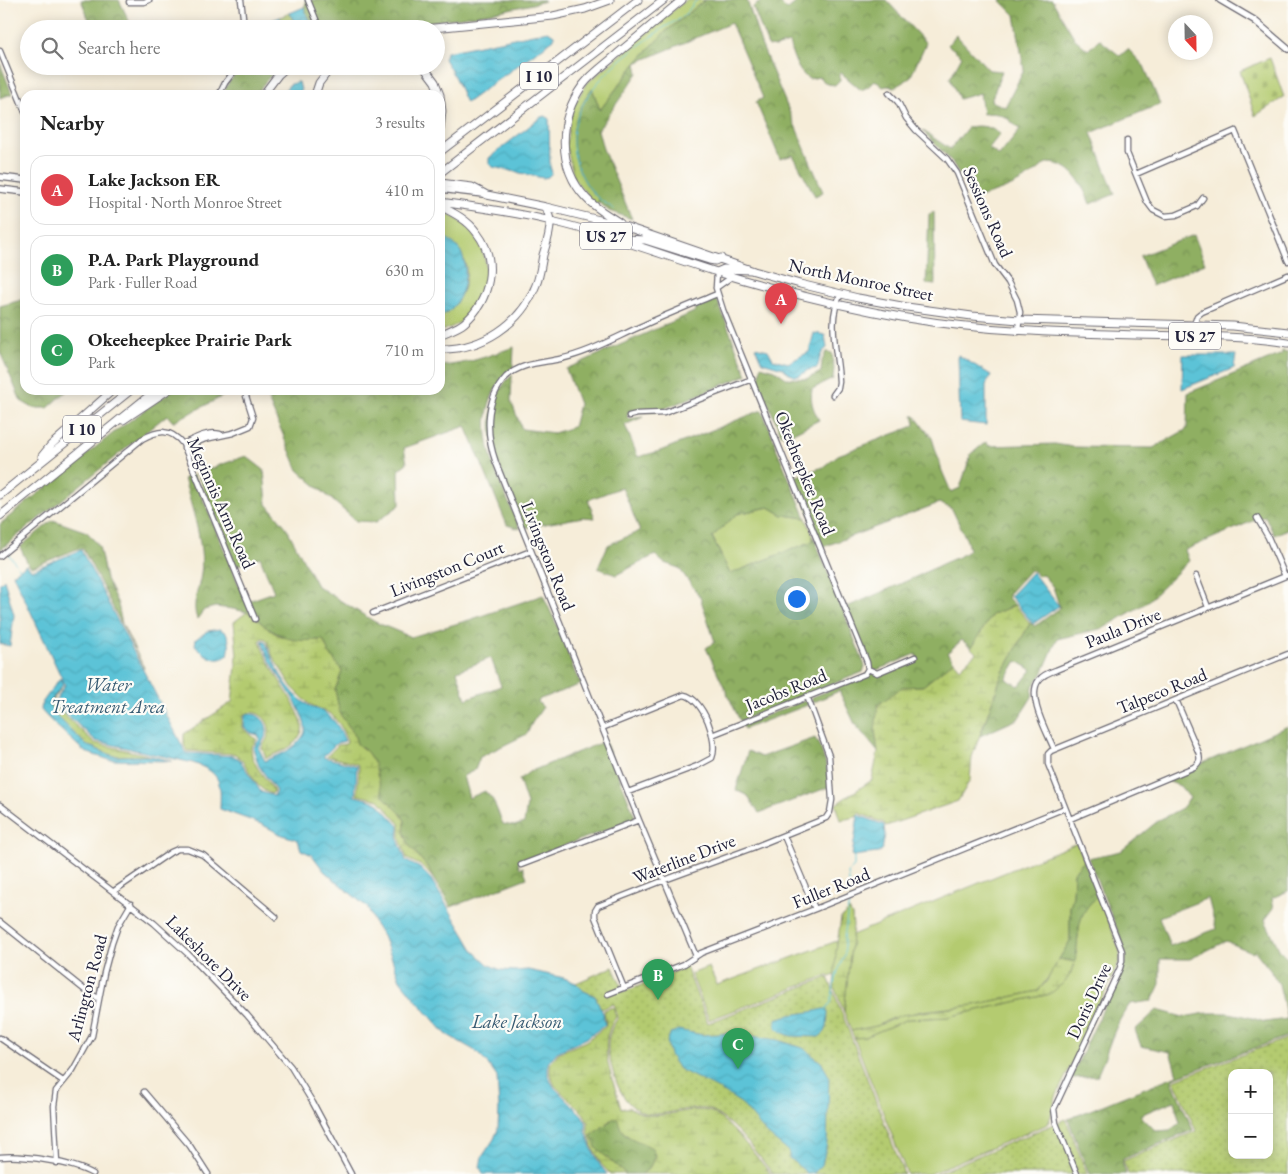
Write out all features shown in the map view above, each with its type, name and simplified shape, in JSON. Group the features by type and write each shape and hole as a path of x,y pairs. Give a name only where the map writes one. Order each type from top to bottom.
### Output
{"highway":[{"path":"445,27 553,16 584,10 610,0"},
{"name":"I 10","path":"445,148 638,0"},
{"name":"I 10","path":"445,169 664,0"},
{"path":"624,226 592,204 579,190 573,180 564,151 568,116 577,94 591,76 682,0"},
{"path":"267,90 279,75"},
{"path":"317,90 325,75"},
{"path":"430,75 438,90"},
{"name":"North Monroe Street","path":"446,188 472,187 487,195 624,226 754,270 841,294 914,308 1019,320 1233,326 1288,332"},
{"name":"North Monroe Street","path":"445,204 481,207 550,221 618,239 717,272 836,304 913,319 1018,332 1248,338 1288,343"},
{"path":"445,207 469,223 478,234 485,246 490,276 484,298 472,315 463,324 445,333"},
{"path":"445,349 460,348 478,343 504,329 520,313 537,284 550,221 546,207"},
{"path":"618,239 645,240 709,260 715,261 721,258"},
{"path":"717,272 724,268 754,270"},
{"path":"913,319 914,308"},
{"path":"1133,324 1134,335"},
{"path":"33,468 51,445 107,395"},
{"name":"I 10","path":"0,495 125,395"},
{"name":"I 10","path":"0,516 150,395"},
{"path":"105,430 133,415 161,395"}],"main road":[{"path":"1220,0 1254,20 1287,48"},
{"path":"0,177 20,179"},
{"path":"0,189 20,191"}],"street":[{"path":"129,2 149,0"},
{"path":"241,0 243,17"},
{"path":"308,0 316,20"},
{"path":"0,51 20,100"},
{"path":"222,90 231,75"},
{"name":"Sessions Road","path":"888,93 898,102 906,118 916,130 947,159 957,173 995,265 1011,287 1019,308 1018,332"},
{"path":"1136,174 1235,131 1288,261"},
{"path":"1127,140 1127,153 1149,206 1160,214 1171,216 1197,206 1203,198"},
{"name":"Okeeheepkee Road","path":"717,272 717,291 868,669"},
{"path":"1194,325 1197,316 1202,312 1288,275"},
{"path":"717,291 733,276"},
{"name":"Livingston Road","path":"696,956 496,463 488,428 490,410 495,395 503,382 518,369 584,352 717,291"},
{"path":"833,395 838,388 839,382 833,326 836,304 841,294"},
{"path":"630,416 664,413 752,379"},
{"path":"183,446 208,433 220,434 242,430 253,422 253,414 246,396"},
{"name":"Meginnis Arm Road","path":"0,556 142,439 154,433 165,432 174,434 183,446 255,619"},
{"path":"1257,518 1286,576"},
{"name":"Livingston Court","path":"373,614 531,551"},
{"path":"1196,576 1208,607"},
{"name":"Paula Drive","path":"1054,750 1034,698 1035,687 1042,677 1286,576"},
{"name":"Talpeco Road","path":"1048,754 1288,654"},
{"path":"868,669 877,672 915,657"},
{"name":"Jacobs Road","path":"712,735 865,674 868,669"},
{"path":"602,728 684,695 691,697 700,706 712,735 714,750 709,760 628,792"},
{"name":"Waterline Drive","path":"624,988 596,919 595,911 601,904 784,836 826,818 831,808 830,756 807,696"},
{"path":"1070,819 1194,768 1199,763 1201,758 1176,700"},
{"name":"Doris Drive","path":"1048,754 1048,764 1121,945 1123,956 1120,968 1054,1109 1056,1123 1077,1174"},
{"name":"Lakeshore Drive","path":"0,806 131,904 188,954 283,1056 306,1090 351,1174"},
{"name":"Fuller Road","path":"608,994 684,964 696,956 815,910 1065,808"},
{"path":"521,865 640,820"},
{"path":"784,836 815,910"},
{"path":"114,891 171,852 188,848 199,852 214,862 276,918"},
{"name":"Arlington Road","path":"57,1163 54,1097 63,1081 73,1070 89,1042 94,1028 98,998 118,926 131,904"},
{"path":"0,922 86,991 98,998"},
{"path":"0,1038 63,1081"},
{"path":"144,1092 190,1146 208,1174"},
{"path":"0,1157 14,1157 70,1165 93,1174"}],"green space":[{"path":"81,0 119,0 129,20 89,20"},
{"path":"305,0 545,1 444,20 309,20 304,7"},
{"path":"686,0 705,0 664,33 636,63 600,110 592,88 600,199 596,205 574,179 566,145 572,109 586,84"},
{"path":"705,0 747,0 761,44 823,192 815,196 793,155 780,159 756,102 763,98 731,23 636,63 664,33"},
{"path":"763,0 777,0 787,10 799,0 886,0 926,43 910,78 895,87 883,87 875,80 868,87 861,90 840,72 840,80 835,85 827,84 819,77 809,79 801,72 789,43 775,47 768,46 753,7"},
{"path":"1000,0 1052,0 1075,39 1088,50 1099,39 1120,56 1128,49 1144,66 1160,104 1091,133 1115,194 1090,204 1075,175 1063,166 1046,163 1030,176 1012,186 973,198 952,162 922,130 950,149 968,127 981,126 992,129 1000,134 989,148 999,156 1020,130 1004,116 989,113 983,114 980,93 959,99 950,78 962,56 948,45 956,35 989,70 1002,71 991,101 1005,107 1024,70 1015,15"},
{"path":"290,13 293,20 281,20 280,17"},
{"path":"1270,58 1284,97 1255,116 1240,71"},
{"path":"0,63 12,94 0,98"},
{"path":"636,63 638,73 598,130 603,149 632,219 609,211 598,202 599,199 587,186 579,170 573,147 573,137 576,118 592,88 600,110"},
{"path":"235,75 271,75 259,90 225,90"},
{"path":"934,212 935,285 926,284 929,214"},
{"path":"445,214 460,221 474,236 483,253 486,272 483,291 475,309 460,322 445,329 445,313 457,301 466,278 463,258 452,243 445,238"},
{"path":"1194,235 1205,263 1152,286 1140,256"},
{"path":"716,297 747,375 656,412 637,412 627,415 628,419 643,417 625,425 638,457 660,451 762,410 806,518 783,515 769,507 737,514 712,537 730,574 813,541 813,535 865,666 863,672 740,721 706,648 715,642 700,597 679,568 664,563 655,555 616,575 598,568 608,545 640,531 622,487 588,500 595,518 583,517 524,528 500,471 491,430 492,410 499,392 512,375 511,401 522,429 554,433 573,427 579,404 566,369 694,312 698,305"},
{"path":"20,300 20,395 62,395 48,408 33,408 21,401 0,352 0,306"},
{"path":"514,347 513,369 501,381 492,396 487,413 487,430 493,464 520,529 507,525 466,426 404,448 407,463 399,469 400,505 376,522 356,521 298,470 266,395 445,395 445,366"},
{"path":"1282,351 1288,352 1288,529 1274,535 1265,516 1260,518 1258,515 1254,517 1255,520 1185,550 1189,561 1146,603 1104,628 1057,639 1042,674 1033,686 1032,697 1018,719 980,736 1002,674 1030,623 1035,626 1060,608 1053,587 1042,574 1038,576 1030,570 1008,594 1008,598 1015,605 992,615 971,648 962,640 947,653 954,661 923,686 902,687 875,730 878,752 855,724 839,691 812,703 812,697 865,677 869,672 878,675 918,658 916,654 877,670 870,668 847,607 919,576 969,550 967,541 952,509 939,503 823,547 794,477 823,467 838,455 914,426 913,416 915,416 932,438 942,471 951,492 960,488 971,454 986,442 989,446 1055,444 1073,447 1153,448 1187,429 1188,393 1282,354","holes":["1017,661 1032,670 1019,686 1006,679"]},
{"path":"826,352 832,353 833,379 812,389 811,394 812,405 819,420 787,436 781,434 759,382 761,366 775,370 786,378 806,379 821,372 822,361"},
{"path":"166,395 225,395 173,422 167,415 0,550 0,524 117,430"},
{"path":"246,456 264,470 267,504 286,527 317,586 375,622 411,637 543,595 576,675 582,684 540,699 538,702 543,707 527,734 480,757 475,770 463,776 469,798 485,791 493,800 503,824 514,826 524,823 527,804 519,780 529,772 605,741 636,819 518,863 520,868 523,867 527,878 451,907 429,869 409,845 404,832 405,821 400,813 383,796 367,752 357,744 354,734 340,714 335,690 342,671 329,653 323,640 292,641 265,627 256,617 247,612 233,609 215,607 204,610 197,619 195,602 201,574 201,550 197,526 184,478 193,475 246,602 274,592 260,557 236,566 197,473","holes":["491,658 501,686 466,699 457,671"]},
{"path":"769,507 783,515 806,518 813,535 813,541 730,574 712,536 737,514"},
{"path":"53,520 87,532 99,546 106,579 118,604 122,624 144,668 83,549 77,549 32,567 28,564 20,547"},
{"path":"1015,605 1030,623 1002,674 972,757 970,780 958,801 886,826 884,823 859,813 856,817 841,820 836,804 872,780 878,752 875,730 878,705 902,687 923,686 954,661 960,668 976,653 971,648 992,615"},
{"path":"247,612 280,636 293,640 323,640 329,653 342,671 335,690 340,714 354,734 357,744 367,752 374,763 383,796 400,813 405,821 404,832 409,845 429,869 432,877 422,866 407,859 400,839 400,824 379,800 357,795 359,767 357,764 327,756 338,745 346,744 347,741 340,725 331,714 309,704 292,687 273,657 266,639 262,638 260,640 263,650 292,701 302,723 302,732 293,744 266,758 262,748 268,737 269,728 265,719 252,712 243,716 243,728 257,740 251,747 252,756 257,767 274,791 272,794 265,791 255,782 245,764 235,754 187,751 184,745 184,734 232,702 237,656 234,622"},
{"path":"61,688 52,704 95,743 152,756 114,756 86,745 50,707 50,702"},
{"path":"806,700 808,705 744,729 742,725"},
{"path":"1288,726 1288,891 1272,898 1274,908 1265,920 1279,949 1288,959 1288,1036 1173,1078 1172,1081 1193,1130 1123,1159 1122,1162 1126,1174 1089,1174 1068,1119 1177,1075 1170,1052 1141,1046 1135,1030 1157,1010 1183,1017 1207,1013 1229,1013 1265,1022 1287,1019 1279,984 1270,970 1255,951 1253,953 1226,941 1190,959 1160,959 1160,984 1152,1001 1130,1004 1124,1012 1115,1029 1097,1076 1071,1077 1126,960 1123,944 1088,858 1121,851 1159,820 1182,808 1190,798 1180,786 1167,781 1195,770 1201,764","holes":["1208,898 1216,929 1170,946 1159,917","1174,1101 1180,1123 1170,1130 1156,1131 1140,1115"]},
{"path":"815,738 825,761 829,787 759,813 747,795 736,790 748,751 761,757"},
{"path":"1077,843 1084,860 1074,872 1073,896 1070,907 1070,941 1056,967 1038,991 974,1005 922,1011 890,1019 877,1026 851,1031 844,1012 852,935"},
{"path":"1084,860 1099,896 1085,910 1082,917 1075,962 1059,959 1070,941 1070,907 1073,896 1074,872"},
{"path":"1099,896 1120,951 1120,960 1056,1097 1048,1124 929,1174 907,1174 854,1038 865,1037 908,1019 947,1017 1050,994 1073,969 1080,922 1084,909"},
{"path":"849,910 852,915 853,926 844,1012 834,987 836,951 841,918"},
{"path":"837,941 835,975 830,977 828,975 709,1020 691,974 709,967 717,985"},
{"path":"1059,959 1075,962 1066,981 1050,994 947,1017 908,1019 865,1037 854,1038 851,1031 877,1026 901,1015 974,1005 1038,991 1046,982"},
{"path":"613,967 624,992 686,967 708,1023 828,977 904,1174 773,1174 738,1132 712,1111 693,1109 652,1114 636,1109 621,1091 610,1061 609,1036 618,1018 614,1004 601,1009 595,996 584,991 576,983"},
{"path":"613,1007 616,1017 607,1039 607,1051 608,1063 621,1109 629,1107 649,1115 697,1110 715,1114 732,1129 771,1174 642,1174 650,1167 655,1155 652,1148 626,1135 622,1131 618,1119 614,1118 591,1136 597,1149 626,1174 610,1174 601,1164 592,1146 588,1122 584,1114 555,1086 550,1075 550,1064 558,1053 586,1041 606,1026 604,1010"},
{"path":"1288,1038 1288,1174 1128,1174 1123,1161 1196,1131 1174,1080"},
{"path":"614,1118 619,1119 625,1135 652,1147 655,1155 650,1167 642,1174 626,1174 597,1149 591,1136"},
{"path":"1066,1119 1087,1174 935,1174"}],"water":[{"path":"304,7 309,20 293,20 290,13"},
{"path":"548,31 554,35 554,39 466,103 445,61 446,52"},
{"path":"299,82 301,90 285,90 289,85"},
{"path":"546,116 549,119 550,166 552,173 548,177 543,178 493,167 489,164 489,158 541,117"},
{"path":"445,238 461,252 465,269 463,288 459,298 445,314"},
{"path":"814,333 825,335 827,348 821,355 817,368 808,370 799,376 790,374 783,368 762,362 755,347 768,350 773,359 788,363 809,352"},
{"path":"958,355 991,375 986,385 986,425 960,422"},
{"path":"1183,355 1236,355 1234,368 1182,389"},
{"name":"Lake Jackson","path":"81,550 186,753 234,756 239,759 261,792 274,796 276,791 259,766 253,748 260,739 258,735 251,733 244,727 245,716 249,714 256,715 265,723 267,733 259,749 265,761 292,748 305,732 301,712 265,651 262,640 265,641 287,685 308,705 330,717 341,732 345,741 337,743 323,757 357,766 355,796 377,802 399,826 398,839 406,861 420,868 431,879 474,951 489,965 501,970 528,970 564,978 576,983 584,991 595,996 603,1013 605,1025 585,1039 557,1052 548,1063 548,1076 554,1087 582,1115 586,1122 586,1131 591,1147 607,1174 483,1174 480,1167 482,1157 498,1129 497,1077 488,1064 474,1050 446,1034 400,980 383,936 375,925 368,908 324,871 312,855 301,850 298,840 220,809 219,785 217,779 209,770 193,763 96,741 54,703 65,685 13,574 26,565 32,570"},
{"path":"1032,572 1059,606 1033,624 1010,596"},
{"path":"4,579 14,615 10,646 0,644 0,583"},
{"path":"220,629 227,636 229,644 228,655 219,659 210,658 195,645 196,639 208,631"},
{"path":"60,678 63,685 50,702 50,707 86,745 114,756 152,756 172,761 110,760 85,752 41,710 42,703"},
{"path":"858,815 884,825 885,835 882,850 878,853 852,856"},
{"path":"826,1009 828,1012 827,1027 825,1032 819,1037 791,1036 781,1032 776,1027 776,1019"},
{"path":"678,1030 703,1035 732,1033 778,1040 803,1048 821,1062 829,1076 827,1143 822,1165 814,1173 807,1173 789,1158 789,1152 767,1134 741,1103 717,1088 679,1069 670,1055 667,1041 671,1033"}],"waterway":[{"path":"614,209 600,200 591,191 577,165 573,145 575,126 581,108 591,92 618,62 650,37 683,16 697,0"},
{"path":"9,555 20,569"},
{"path":"850,890 848,872 854,867 854,856"},
{"path":"825,1010 831,1003 835,979 845,953 844,939 849,901"}],"place":[{"name":"Lake Jackson ER","path":"781,324"},
{"name":"P.A. Park Playground","path":"658,1000"},
{"name":"Okeeheepkee Prairie Park","path":"738,1069"}],"water label":[{"name":"Water Treatment Area","path":"108,695"}]}
